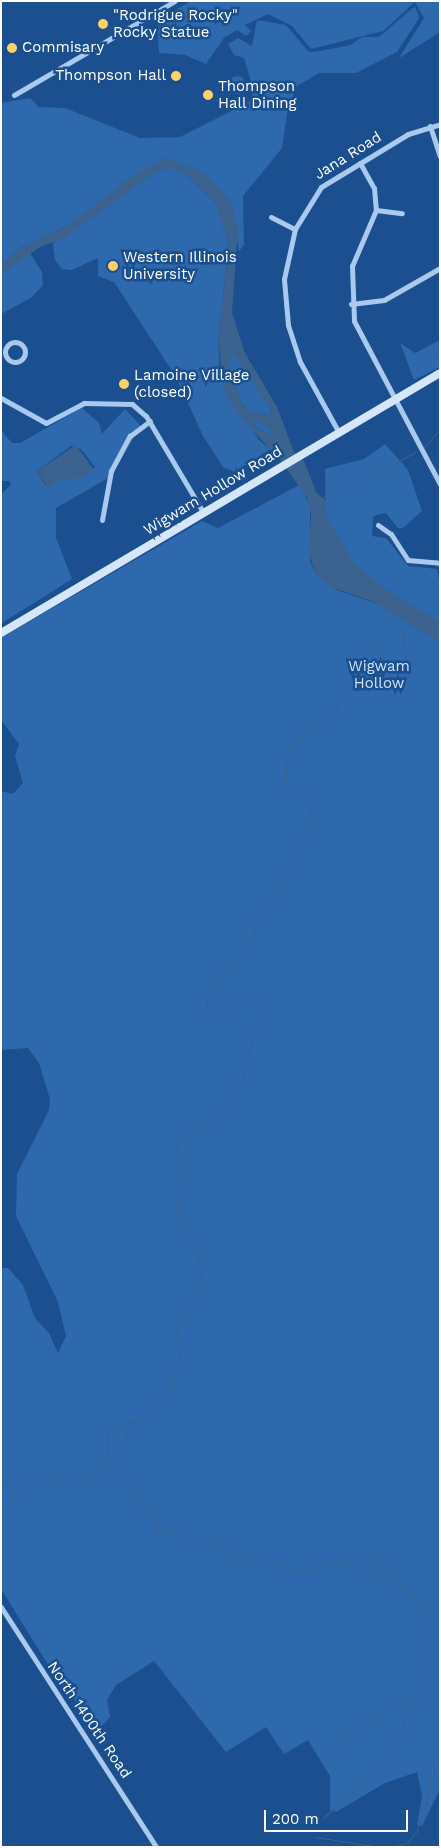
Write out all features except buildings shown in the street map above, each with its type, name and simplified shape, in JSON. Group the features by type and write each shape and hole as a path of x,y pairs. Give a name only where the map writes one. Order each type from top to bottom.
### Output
{"street":[{"path":"14,95 175,1"},
{"name":"Jana Road","path":"338,431 300,362 288,325 284,278 295,229 316,191 360,162 430,126 440,124"},
{"path":"430,126 440,156"},
{"path":"360,162 374,188 376,210 352,266 351,304 357,329 440,484"},
{"path":"376,210 402,213"},
{"path":"271,217 295,229"},
{"path":"351,304 384,300 440,268"},
{"path":"13,342 27,354 21,362 2,352 13,342"},
{"name":"Wigwam Hollow Road","path":"1,633 338,431 440,373"},
{"path":"1,398 46,423 87,402 132,404 150,422 204,512"},
{"path":"102,520 111,472 130,436 150,422"},
{"path":"378,525 391,534 408,560 440,563"},
{"name":"North 1400th Road","path":"1,1607 156,1847"}],"green space":[{"path":"191,1 440,1 440,32 399,58 424,18 415,2 383,31 311,49 292,26 268,14 245,25 251,31 246,36 237,30 224,38 206,64 185,55 159,53 157,21"},
{"path":"415,6 419,18 397,52 356,73 319,73 297,86 288,108 282,148 243,196 244,245 239,251 230,200 164,158 71,224 18,249 1,265 1,103 30,98 39,107 65,108 140,138 180,137 251,101 253,88 244,58 234,55 228,44 238,38 252,46 257,20 286,25 309,52 351,45 362,37 379,37"},
{"path":"237,76 243,79 246,85 243,91 237,94 231,91 228,85 231,79"},
{"path":"168,167 182,171 217,204 229,246 218,338 220,372 258,439 270,449 236,472 224,468 203,436 176,377 114,282 98,276 98,258 72,270 62,269 55,260 53,243 155,172"},
{"path":"30,253 42,272 43,285 31,298 1,314 1,275"},
{"path":"440,340 440,367 414,380 400,343 415,353"},
{"path":"236,353 271,410 270,414 251,412 241,402 229,367 231,354"},
{"path":"82,408 99,423 102,434 125,409 141,426 110,477 56,508 56,538 72,579 2,623 1,494 11,485 9,481 1,481 1,430 12,443 20,443","holes":["71,446 81,449 95,467 45,485 37,471"]},
{"path":"255,420 270,428 273,437 253,425"},
{"name":"Wigwam Hollow","path":"385,444 408,470 422,511 403,528 398,528 386,513 373,516 372,536 386,538 408,566 437,569 440,585 440,1789 422,1826 417,1825 422,1796 417,1772 385,1783 336,1812 330,1810 330,1776 308,1740 284,1754 266,1727 226,1752 154,1661 116,1685 107,1700 110,1717 100,1728 60,1684 1,1589 1,1268 8,1268 23,1285 35,1318 49,1333 58,1353 66,1336 58,1302 16,1216 17,1174 49,1110 50,1099 39,1063 28,1048 1,1050 1,791 13,794 23,783 15,756 19,744 1,720 1,638 202,521 218,528 299,485 310,505 310,561 316,573 337,590 378,604 340,558 348,553 326,517 325,469 364,459"}],"shaded area":[{"path":"164,158 204,172 230,200 238,228 232,313 245,353 277,407 294,452 304,461 316,492 326,501 327,517 354,563 381,586 440,622 440,643 374,602 331,587 316,573 309,554 311,514 307,498 282,462 239,416 224,390 218,338 229,246 217,204 182,171 168,167 155,172 65,238 40,247 1,275 1,265 18,249 71,224 128,179","holes":["233,353 271,410 270,414 251,412 241,402 229,367","255,420 270,428 273,437 253,425"]},
{"path":"76,445 94,470 84,477 57,481 48,488 37,471"}],"waterway":[{"path":"436,370 433,361 440,353"},
{"path":"438,379 440,401"},
{"path":"424,447 440,429"},
{"path":"323,499 330,484 359,485 371,470 384,478 400,460 416,452"},
{"path":"1,1480 21,1492 32,1478 55,1475 76,1484 99,1472 106,1462 109,1430 142,1418 169,1390 180,1360 176,1327 196,1302 202,1283 195,1245 176,1207 175,1188 189,1168 176,1149 177,1141 225,1110 242,1079 251,1043 265,1014 260,1003 249,998 218,1013 211,1011 206,1007 209,986 238,960 255,931 253,921 285,879 309,827 312,799 304,789 285,784 288,750 307,728 334,715 363,646 370,642 379,646 386,670 406,663 403,628 409,625"},
{"path":"131,1423 119,1454 123,1478 147,1513 158,1518 156,1535 178,1529 197,1541 223,1547 237,1564 248,1556 258,1564 299,1569 349,1563 371,1577 375,1571 368,1563 371,1559 387,1563 398,1573 384,1572 423,1606 429,1614 428,1635 440,1643"},
{"path":"440,1658 432,1653 428,1658 430,1669 440,1670"},
{"path":"323,1818 383,1766 403,1728 406,1707 440,1678"},
{"path":"333,1747 357,1724 390,1707 406,1707"},
{"path":"392,1847 407,1843 417,1831 420,1812 427,1803 431,1778 440,1763"},
{"path":"315,1837 380,1847"}],"place":[{"name":"\"Rodrigue Rocky\" Rocky Statue","path":"103,24"},
{"name":"Commisary","path":"12,48"},
{"name":"Thompson Hall","path":"176,76"},
{"name":"Thompson Hall Dining","path":"208,95"},
{"name":"Western Illinois University","path":"113,266"},
{"name":"Lamoine Village (closed)","path":"124,384"}]}
